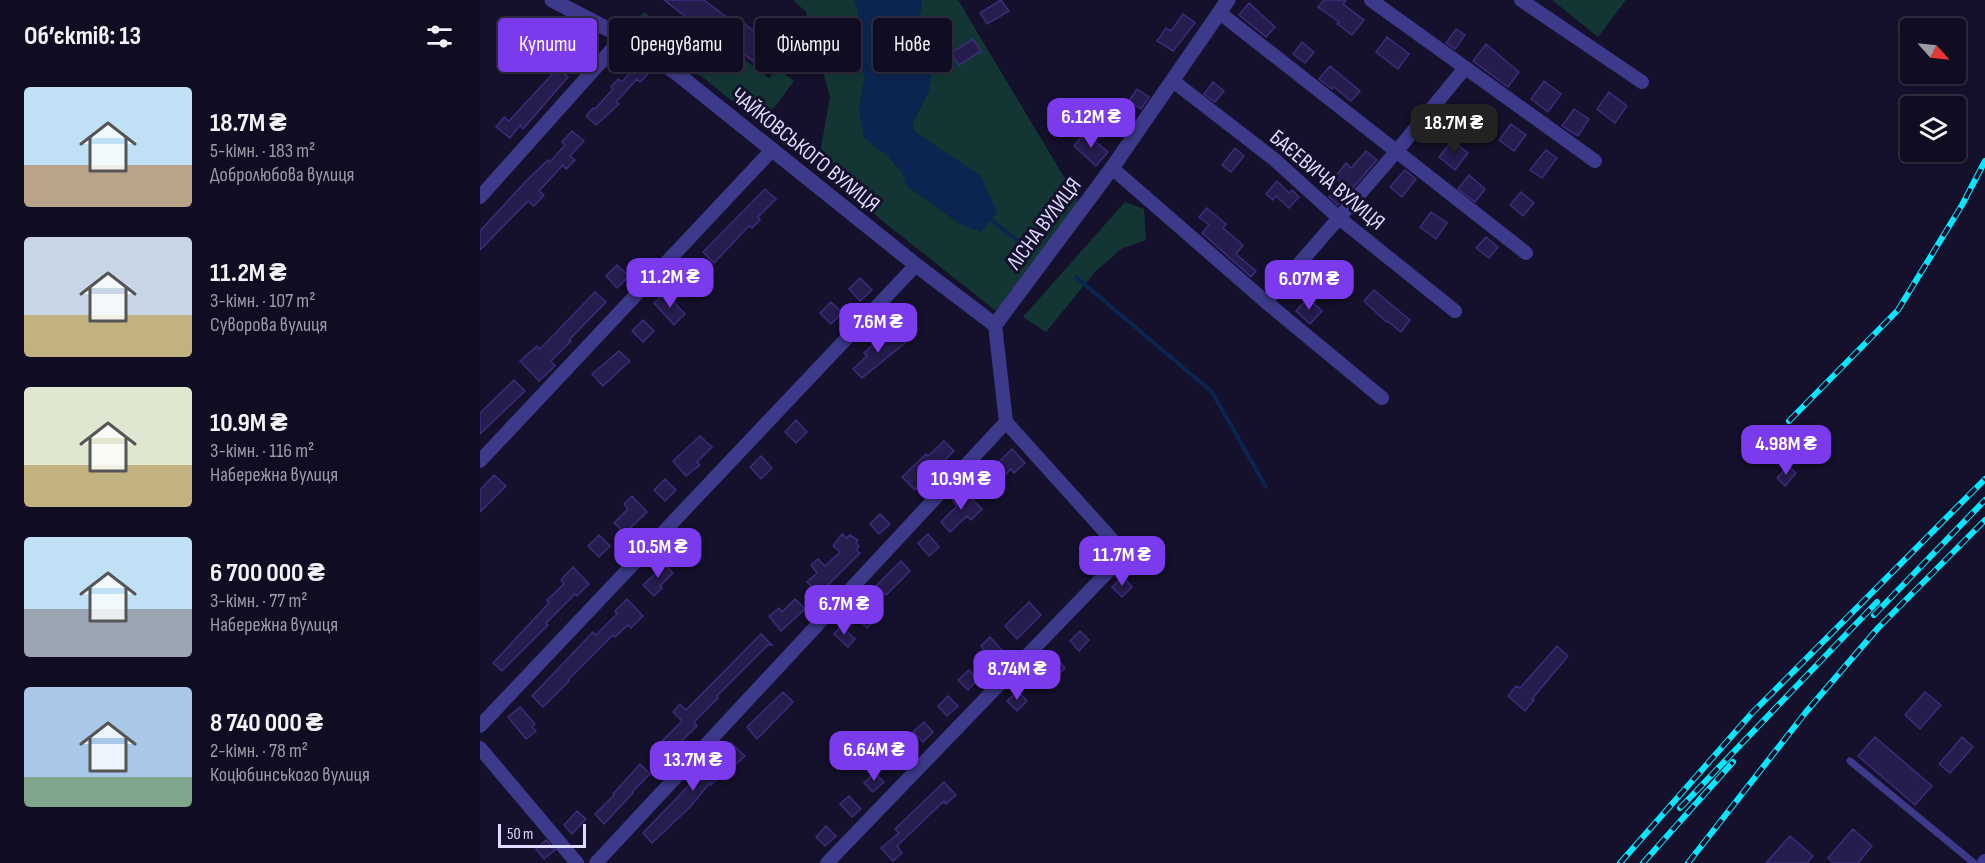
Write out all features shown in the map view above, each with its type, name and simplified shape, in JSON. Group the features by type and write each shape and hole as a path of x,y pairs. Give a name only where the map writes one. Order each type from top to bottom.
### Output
{"street":[{"name":"ЧАЙКОВСЬКОГО ВУЛИЦЯ","path":"552,0 609,30"},
{"path":"1371,0 1595,161"},
{"path":"1521,0 1642,82"},
{"path":"1224,7 1396,152 1526,253"},
{"name":"ЛІСНА ВУЛИЦЯ","path":"995,325 1112,168 1224,7"},
{"path":"480,197 609,53"},
{"path":"1266,302 1396,152 1465,68"},
{"name":"ЧАЙКОВСЬКОГО ВУЛИЦЯ","path":"675,72 916,265 995,325"},
{"name":"БАЄЕВИЧА ВУЛИЦЯ","path":"1173,81 1275,160 1339,218 1455,311"},
{"path":"480,461 772,150"},
{"path":"1112,168 1266,302 1382,398"},
{"path":"480,726 916,265"},
{"path":"827,863 1125,554 1006,422 995,325"},
{"path":"596,863 1006,422"},
{"path":"480,748 577,863"}],"lane":[{"path":"1850,761 1974,863"}],"green space":[{"path":"793,0 855,0 859,15 858,18 808,18 806,12"},
{"path":"922,0 958,0 1082,207 996,311 885,223 818,165 830,97 823,72 861,72 861,68 865,77 859,108 873,145 886,154 904,174 906,185 959,223 981,232 945,153 915,132 912,125 929,90 928,72 952,72 952,18 919,18"},
{"path":"1552,0 1626,0 1598,37"},
{"path":"644,12 652,18 639,18"},
{"path":"743,58 755,68 755,72 761,72 769,78 775,72 782,72 794,81 761,125 695,72 743,72"},
{"path":"1125,202 1144,209 1146,240 1121,249 1095,272 1046,332 1023,317"}],"water":[{"path":"855,0 922,0 919,18 873,18 873,72 932,72 929,90 912,125 915,132 981,176 997,212 981,232 959,223 906,185 895,163 864,138 859,108 865,77 861,68 861,18 858,18"}],"building":[{"path":"664,0 704,0 728,18 687,18"},
{"path":"1001,0 1009,11 987,24 980,13"},
{"path":"1324,0 1346,0 1343,4 1364,20 1352,35 1318,7"},
{"path":"1249,3 1275,27 1266,37 1239,15"},
{"path":"1183,14 1195,23 1173,51 1157,41 1166,28 1171,31"},
{"path":"743,22 755,32 755,63 743,53"},
{"path":"1456,29 1465,35 1455,49 1446,43"},
{"path":"1387,37 1409,54 1398,69 1376,52"},
{"path":"973,39 981,51 959,65 952,52"},
{"path":"1302,42 1314,52 1305,63 1293,54"},
{"path":"1486,44 1519,72 1508,87 1473,61"},
{"path":"1330,66 1360,91 1351,101 1334,87 1332,89 1319,79"},
{"path":"554,72 562,72 568,77 523,129 520,125 510,138 496,127 504,117 509,121"},
{"path":"630,72 648,74 640,82 637,79 616,102 619,104 596,125 586,116 613,89 611,87 618,79 622,82"},
{"path":"1544,81 1561,94 1548,112 1531,99"},
{"path":"1213,82 1224,91 1215,102 1204,94"},
{"path":"1137,89 1149,97 1141,109 1129,101"},
{"path":"1609,92 1627,106 1615,123 1597,109"},
{"path":"1574,109 1589,119 1578,136 1562,126"},
{"path":"1511,124 1526,135 1514,151 1499,140"},
{"path":"572,131 584,141 570,156 575,160 566,169 563,165 539,191 544,195 534,206 528,201 480,250 480,231 527,180 548,160 550,162 565,145 562,142"},
{"path":"1085,133 1108,152 1096,166 1074,146"},
{"path":"1452,141 1468,153 1455,170 1439,157"},
{"path":"1235,148 1244,156 1231,172 1222,165"},
{"path":"1546,150 1557,158 1542,178 1530,170"},
{"path":"1366,151 1377,160 1338,205 1329,197 1341,183 1335,177 1346,163 1351,168"},
{"path":"1405,170 1416,179 1402,197 1390,187"},
{"path":"1469,175 1485,189 1475,202 1458,189"},
{"path":"1277,181 1289,193 1292,190 1299,197 1289,208 1276,196 1273,200 1266,194"},
{"path":"765,189 776,199 758,217 760,220 752,228 749,226 714,263 703,252"},
{"path":"1521,192 1534,203 1523,216 1510,205"},
{"path":"1207,208 1226,224 1223,228 1243,245 1236,254 1256,271 1251,277 1202,233 1209,225 1199,217"},
{"path":"1431,212 1447,223 1436,239 1420,227"},
{"path":"1486,237 1498,247 1489,258 1476,248"},
{"path":"617,265 629,276 617,288 606,276"},
{"path":"688,267 699,277 689,289 678,278"},
{"path":"860,278 872,290 860,301 849,289"},
{"path":"1374,290 1410,320 1401,332 1386,322 1364,301"},
{"path":"595,292 606,302 551,361 555,366 539,381 520,361 537,346 540,349"},
{"path":"665,293 685,314 674,325 654,303"},
{"path":"1308,298 1322,311 1310,324 1296,311"},
{"path":"831,302 842,313 831,324 820,313"},
{"path":"643,320 654,331 643,342 632,331"},
{"path":"895,333 905,343 862,378 853,369 867,356 864,353 883,335 889,341"},
{"path":"619,351 630,361 603,386 592,374"},
{"path":"514,380 525,391 480,434 480,413"},
{"path":"796,420 807,432 796,443 785,432"},
{"path":"700,436 712,447 697,462 700,465 686,476 673,461"},
{"path":"944,441 954,451 915,490 902,477 926,454 928,456"},
{"path":"1012,449 1025,463 1014,473 1011,469 990,490 980,480"},
{"path":"761,456 772,468 761,479 750,467"},
{"path":"1788,466 1796,473 1785,486 1777,478"},
{"path":"494,475 506,486 480,512 480,490"},
{"path":"665,479 676,490 665,501 654,490"},
{"path":"962,489 982,509 971,520 967,516 950,532 941,522 957,506 952,500"},
{"path":"632,496 647,512 625,533 614,523 628,509 624,504"},
{"path":"880,514 890,524 879,534 870,524"},
{"path":"842,534 847,538 850,535 858,540 856,543 859,546 856,550 860,553 819,594 807,582 817,573 811,565 818,559 825,566 840,552 833,546"},
{"path":"928,534 939,547 929,556 918,543"},
{"path":"599,535 610,546 599,557 588,546"},
{"path":"901,561 910,571 886,595 876,586"},
{"path":"662,562 673,573 654,596 643,585 656,573 654,571"},
{"path":"573,567 589,584 577,596 575,594 546,623 548,625 502,671 493,663 549,603 547,600 564,584 561,580"},
{"path":"1123,577 1132,587 1122,597 1112,587"},
{"path":"627,599 643,616 631,628 628,625 615,637 613,635 543,707 532,696 593,632 596,635 617,614 615,611"},
{"path":"795,599 805,609 781,631 769,616 779,608 782,612"},
{"path":"864,600 880,616 867,628 852,612"},
{"path":"1029,602 1041,615 1017,639 1005,626"},
{"path":"841,626 855,639 848,647 834,634"},
{"path":"1080,631 1089,640 1079,651 1070,641"},
{"path":"761,634 772,645 768,645 717,696 718,698 694,722 697,726 662,760 653,750 682,721 673,712 680,704 686,710"},
{"path":"990,637 1002,650 992,659 981,646"},
{"path":"1557,646 1568,656 1532,699 1534,700 1525,711 1508,696 1516,686 1520,688"},
{"path":"1054,655 1065,668 1056,677 1044,664"},
{"path":"969,670 978,679 968,690 958,680"},
{"path":"1018,691 1027,701 1017,711 1007,701"},
{"path":"783,692 793,702 757,739 747,727"},
{"path":"1925,692 1941,705 1920,729 1905,715"},
{"path":"948,696 958,706 947,716 938,706"},
{"path":"520,707 535,724 532,727 536,731 526,739 508,717"},
{"path":"924,722 933,732 923,742 913,732"},
{"path":"1875,737 1932,786 1915,805 1858,756"},
{"path":"1962,737 1973,747 1950,773 1939,764"},
{"path":"731,743 745,756 734,766 732,764 711,785 710,783 690,807 652,843 643,833 696,778 723,755 721,753"},
{"path":"898,746 908,756 898,766 888,756"},
{"path":"640,764 650,774 604,824 595,814"},
{"path":"874,773 884,782 873,792 864,783"},
{"path":"944,782 956,795 946,804 944,801 897,846 902,853 893,861 881,848 899,833 895,829"},
{"path":"849,796 861,809 852,817 840,804"},
{"path":"577,811 586,819 572,834 564,825"},
{"path":"826,826 836,836 825,846 816,837"},
{"path":"1853,829 1872,846 1858,863 1834,863 1828,858"},
{"path":"1790,836 1813,856 1807,863 1766,863"},
{"path":"546,840 555,850 544,859 536,849"}],"waterway":[{"path":"987,217 1029,249"},
{"path":"1076,277 1212,392 1266,487"}],"railway":[{"path":"1789,421 1898,310 1962,205 1985,161"},
{"path":"1620,863 1752,713 1985,479"},
{"path":"1874,615 1985,500"},
{"path":"1688,863 1806,712 1878,628 1985,520"},
{"path":"1680,808 1877,602"},
{"path":"1643,863 1733,762"}]}
